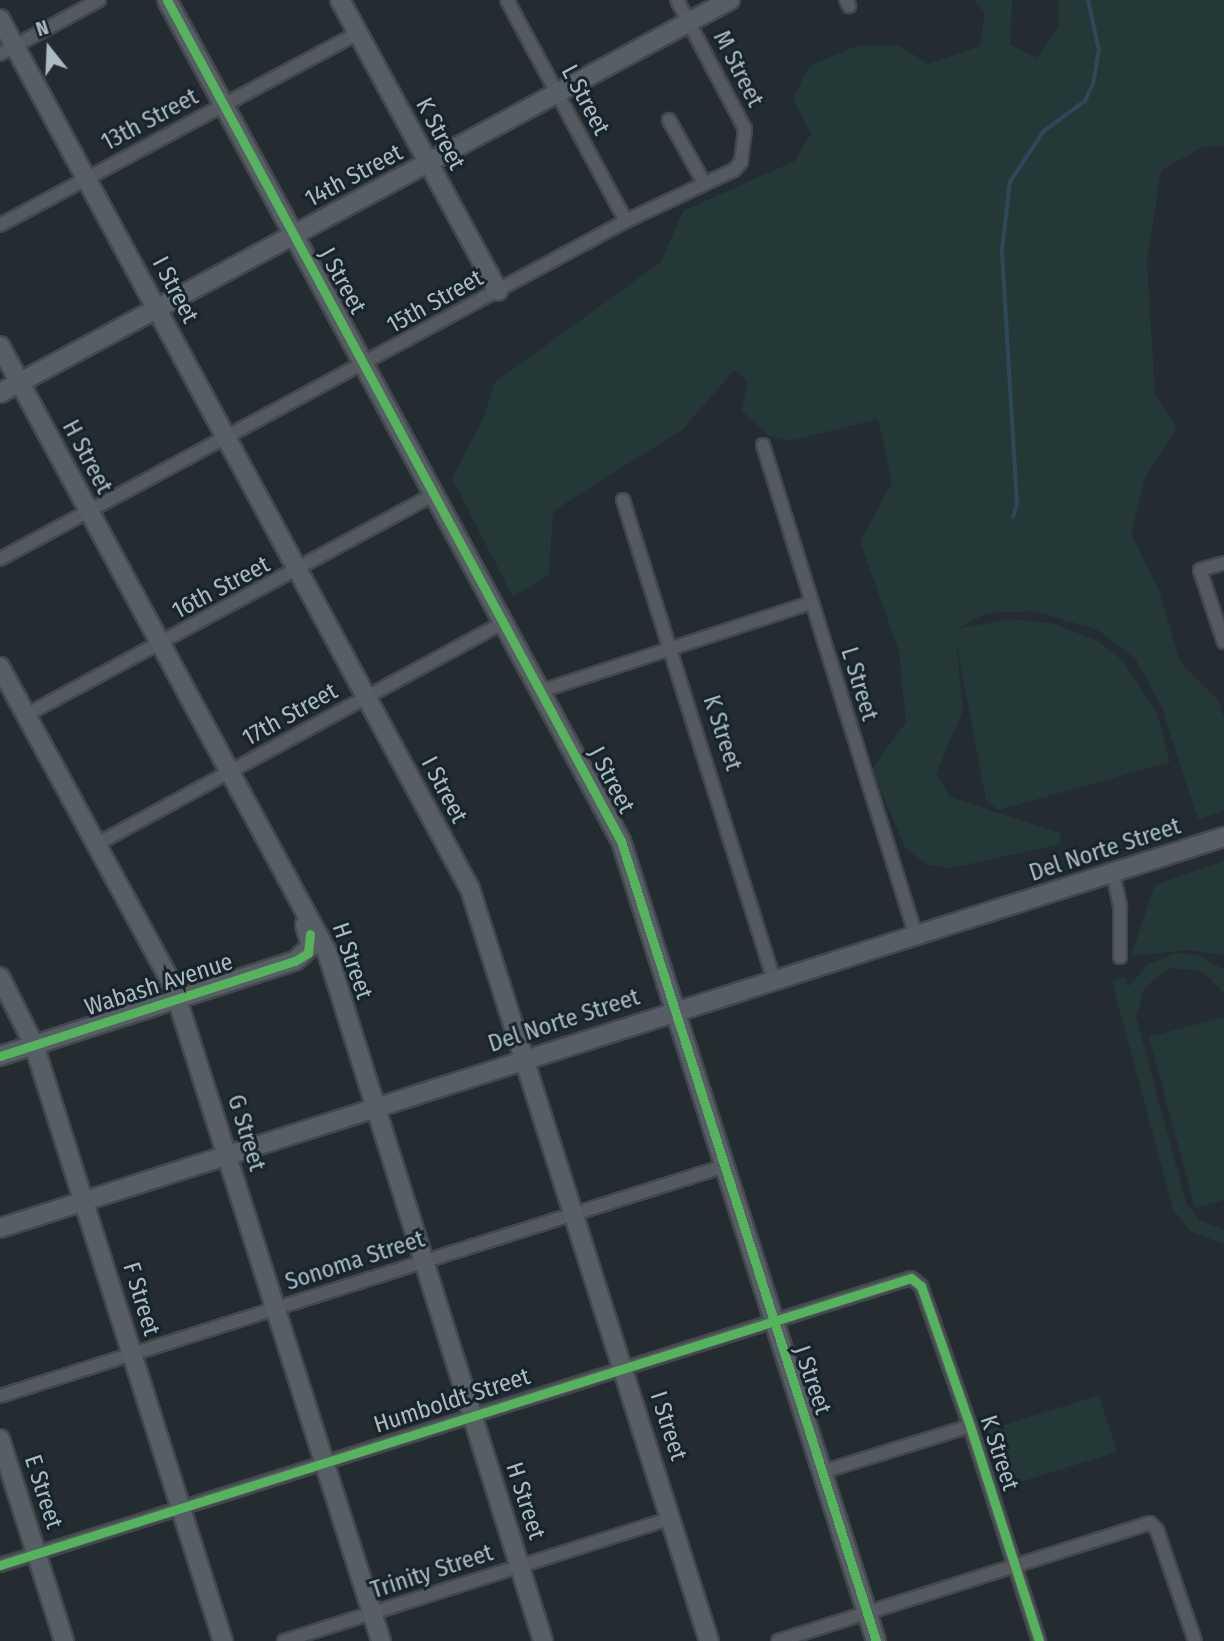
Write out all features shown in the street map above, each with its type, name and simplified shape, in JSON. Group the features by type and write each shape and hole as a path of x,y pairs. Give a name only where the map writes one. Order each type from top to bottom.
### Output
{"street":[{"path":"7,50 99,0"},
{"name":"J Street","path":"167,0 621,841 771,1321 876,1641"},
{"name":"K Street","path":"340,0 498,291"},
{"name":"L Street","path":"507,0 626,221"},
{"name":"M Street","path":"677,0 741,118 746,139 741,162"},
{"name":"14th Street","path":"0,393 730,0"},
{"name":"I Street","path":"0,19 7,50 87,179 470,889 709,1641"},
{"name":"13th Street","path":"0,225 358,33"},
{"path":"669,120 703,181"},
{"name":"15th Street","path":"0,559 228,439 626,221 703,181 725,175 741,162"},
{"name":"H Street","path":"0,346 327,952 373,1108 544,1641"},
{"name":"L Street","path":"763,445 916,936"},
{"name":"16th Street","path":"26,715 435,494"},
{"name":"K Street","path":"623,500 775,980"},
{"path":"1224,563 1200,570 1224,642"},
{"path":"541,691 811,603"},
{"name":"17th Street","path":"97,844 503,622"},
{"name":"G Street","path":"0,667 178,999 381,1641"},
{"name":"Del Norte Street","path":"0,1228 523,1059 1224,838"},
{"path":"1113,873 1121,908 1120,957"},
{"path":"286,877 288,893 310,934 308,953 295,961"},
{"path":"295,961 322,968 335,1005 345,1019"},
{"name":"Wabash Avenue","path":"0,1056 295,961"},
{"name":"F Street","path":"0,977 34,1045 223,1641"},
{"name":"Sonoma Street","path":"0,1396 722,1167"},
{"name":"Humboldt Street","path":"0,1565 900,1279 916,1280"},
{"name":"K Street","path":"916,1280 970,1426 1039,1641"},
{"path":"822,1472 970,1426"},
{"name":"E Street","path":"0,1439 64,1641"},
{"name":"Trinity Street","path":"284,1641 672,1518"},
{"path":"778,1641 1150,1523 1157,1530 1195,1641"}],"green space":[{"path":"974,0 1012,0 1010,45 1037,58 1058,27 1058,0 1224,0 1224,146 1203,147 1161,170 1147,262 1155,395 1177,427 1145,478 1131,534 1159,591 1180,662 1219,701 1224,719 1224,811 1198,819 1162,708 1135,658 1098,630 1034,611 987,613 957,629 1012,619 1055,624 1098,641 1123,661 1157,713 1170,762 998,810 986,800 956,642 963,710 936,774 950,797 1060,833 1061,844 951,868 929,865 906,849 872,769 906,722 899,651 860,541 892,483 878,419 789,441 768,435 742,411 747,381 734,370 683,429 553,511 549,574 513,597 452,478 484,417 494,383 661,262 683,211 795,161 811,134 793,99 809,66 859,45 900,46 928,64 980,46 985,13"},
{"path":"1224,861 1224,955 1187,950 1131,956 1155,885"},
{"path":"1177,953 1198,955 1224,970 1224,993 1202,971 1170,968 1145,987 1136,1017 1186,1203 1199,1220 1224,1230 1224,1244 1190,1231 1173,1209 1112,981 1125,977 1128,987 1148,964"},
{"path":"1224,1017 1224,1200 1195,1208 1149,1037"},
{"path":"1099,1395 1117,1452 1004,1487 986,1431"}],"waterway":[{"path":"1013,517 1017,505 1002,250 1010,182 1044,131 1085,101 1093,84 1099,51 1088,0"}],"cycle path":[{"path":"167,0 621,841 876,1641"},
{"path":"0,1056 295,961 308,953 310,934"},
{"path":"0,1565 911,1278 921,1286 970,1426 1039,1641"}]}
